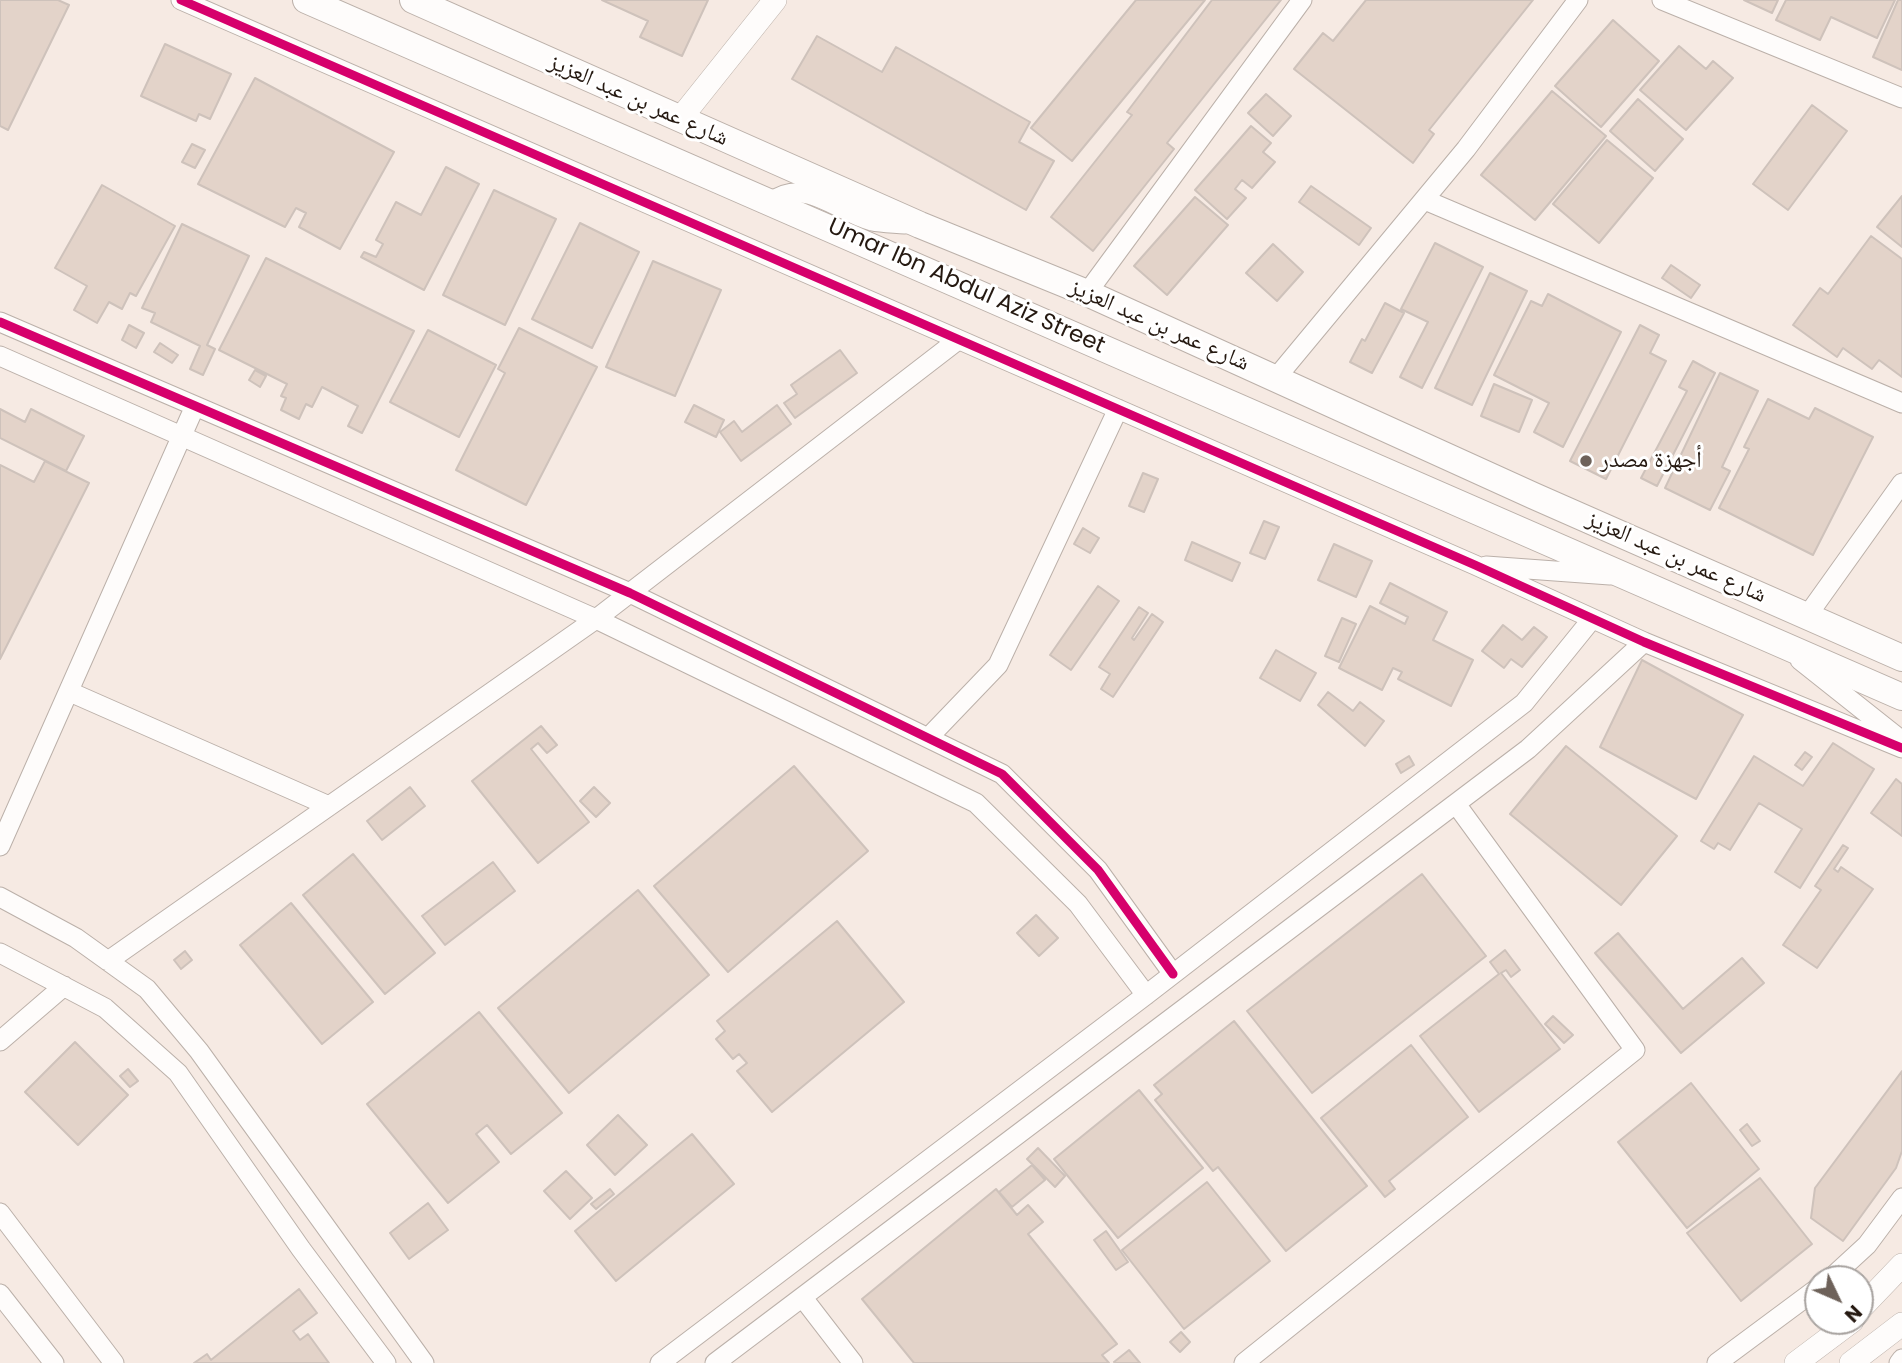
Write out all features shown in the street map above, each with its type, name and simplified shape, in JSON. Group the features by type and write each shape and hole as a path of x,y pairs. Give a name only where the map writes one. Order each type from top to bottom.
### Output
{"main road":[{"name":"Umar Ibn Abdul Aziz Street","path":"306,0 1625,576"},
{"name":"شارع عمر بن عبد العزيز","path":"413,0 920,225 1087,293 1902,658"},
{"name":"شارع عمر بن عبد العزيز","path":"1625,576 1902,696"},
{"path":"1673,597 1724,606 1788,631 1800,626 1807,616"}],"street":[{"path":"181,0 1475,565 1644,642 1902,748"},
{"path":"680,120 775,0"},
{"path":"1087,293 1302,0"},
{"path":"1276,378 1425,200 1578,0"},
{"path":"1662,0 1902,98"},
{"path":"771,202 783,193 809,193 871,220 920,225"},
{"path":"1425,200 1902,403"},
{"path":"0,322 630,593 1002,774 1098,870 1173,974"},
{"path":"108,961 596,619 958,340"},
{"path":"0,355 596,619 976,803 1078,904 1146,995"},
{"path":"0,846 195,406"},
{"path":"928,738 998,665 1118,409"},
{"path":"1807,616 1902,483"},
{"path":"1475,565 1625,576"},
{"path":"660,1363 1146,995 1524,703 1592,619"},
{"path":"715,1363 1528,749 1644,642"},
{"path":"1781,644 1902,741"},
{"path":"70,692 329,806"},
{"path":"1244,1363 1635,1050 1456,804"},
{"path":"0,897 76,938 146,989 199,1051 424,1363"},
{"path":"0,953 105,1008 178,1073 301,1249 386,1363"},
{"path":"0,1041 64,986"},
{"path":"1845,1265 1867,1245 1902,1198"},
{"path":"0,1213 114,1363"},
{"path":"1874,1296 1902,1265"},
{"path":"1874,1304 1902,1283"},
{"path":"0,1294 54,1363"},
{"path":"803,1298 853,1363"},
{"path":"1717,1363 1804,1298"},
{"path":"1851,1363 1902,1324"},
{"path":"1796,1363 1832,1335"},
{"path":"1899,1363 1902,1359"}],"building":[{"path":"0,0 58,0 69,5 8,130 0,126"},
{"path":"602,0 708,0 682,56 640,37 648,21"},
{"path":"1136,0 1205,0 1072,161 1031,128"},
{"path":"1212,0 1281,0 1167,143 1174,149 1093,251 1051,217 1132,115 1127,112"},
{"path":"1366,0 1533,0 1429,130 1434,134 1413,163 1294,69 1323,33 1333,41"},
{"path":"1744,0 1778,0 1772,13"},
{"path":"1786,0 1895,0 1877,38 1831,17 1820,40 1776,20"},
{"path":"1898,0 1902,0 1902,70 1873,57"},
{"path":"1613,20 1659,61 1601,127 1555,86"},
{"path":"817,36 882,72 896,47 1030,122 1019,142 1054,161 1026,210 792,79"},
{"path":"165,44 231,74 210,119 199,114 196,121 141,96"},
{"path":"1679,46 1706,69 1713,61 1733,78 1686,130 1640,90"},
{"path":"255,78 394,152 340,249 299,227 306,213 296,208 285,227 198,184"},
{"path":"1552,91 1606,136 1535,220 1481,175"},
{"path":"1266,94 1291,116 1273,136 1248,113"},
{"path":"1638,99 1683,139 1655,171 1610,131"},
{"path":"1812,105 1847,131 1788,210 1753,184"},
{"path":"1251,126 1271,143 1263,152 1275,162 1252,188 1242,180 1235,189 1246,198 1227,219 1195,190"},
{"path":"1607,140 1653,178 1599,243 1553,204"},
{"path":"192,144 205,150 195,168 182,162"},
{"path":"446,167 479,184 424,290 361,257 364,252 376,257 383,244 376,240 396,202 421,215"},
{"path":"102,185 175,226 136,296 130,293 122,309 109,302 97,323 74,310 87,286 55,268"},
{"path":"1311,186 1371,228 1359,245 1299,202"},
{"path":"494,190 556,219 505,325 443,295"},
{"path":"1902,196 1902,247 1877,227"},
{"path":"1195,197 1228,225 1167,295 1134,266"},
{"path":"580,223 639,252 592,348 532,319"},
{"path":"182,224 249,256 207,345 215,349 203,375 190,369 200,346 151,322 155,313 142,308"},
{"path":"1871,236 1902,259 1902,377 1879,360 1872,369 1843,348 1837,357 1793,325 1820,288 1828,294"},
{"path":"1435,243 1483,267 1422,388 1400,377 1428,322 1401,309"},
{"path":"1273,244 1303,272 1277,301 1246,273"},
{"path":"266,258 414,331 362,433 348,426 358,406 322,387 312,407 306,404 299,419 281,410 286,398 281,396 287,384 219,350"},
{"path":"653,261 721,290 675,396 606,367"},
{"path":"1671,265 1700,285 1691,298 1662,278"},
{"path":"1490,273 1527,291 1472,405 1435,388"},
{"path":"1548,294 1621,332 1563,447 1534,432 1549,403 1494,375 1531,301 1542,306"},
{"path":"1385,303 1404,313 1372,373 1350,362 1362,339 1365,341"},
{"path":"129,325 144,333 136,348 122,340"},
{"path":"1640,325 1659,335 1650,353 1666,361 1606,479 1570,461"},
{"path":"519,328 597,367 526,505 456,470 505,373 498,369"},
{"path":"428,330 496,365 459,437 390,402"},
{"path":"160,343 178,355 172,363 154,352"},
{"path":"840,350 857,373 795,418 784,403 797,394 791,385"},
{"path":"1693,361 1715,373 1657,486 1641,478 1687,391 1679,387"},
{"path":"255,370 266,376 260,387 249,380"},
{"path":"1720,373 1758,391 1722,467 1730,471 1710,510 1665,488"},
{"path":"1494,384 1532,400 1519,432 1481,416"},
{"path":"1768,399 1809,419 1815,408 1873,437 1813,555 1719,508 1749,449 1744,447"},
{"path":"694,405 724,420 716,437 685,422"},
{"path":"777,405 791,424 741,461 720,432 734,421 742,432"},
{"path":"0,409 25,422 31,409 84,436 66,471 0,438"},
{"path":"45,461 89,483 0,659 0,465 34,482"},
{"path":"1143,473 1158,479 1144,512 1129,506"},
{"path":"1264,521 1279,527 1265,559 1250,553"},
{"path":"1083,528 1099,538 1090,553 1074,544"},
{"path":"1192,542 1240,563 1232,581 1185,560"},
{"path":"1334,544 1372,561 1356,597 1318,580"},
{"path":"1390,583 1447,612 1433,640 1473,660 1451,706 1398,679 1402,672 1393,668 1382,690 1339,668 1370,606 1405,624 1408,617 1380,603"},
{"path":"1098,586 1119,601 1071,670 1050,655"},
{"path":"1139,607 1148,613 1132,638 1134,640 1152,614 1163,622 1113,697 1101,689 1110,674 1099,667"},
{"path":"1342,618 1356,624 1339,662 1325,656"},
{"path":"1503,625 1522,640 1534,627 1547,637 1522,667 1511,659 1504,668 1482,651"},
{"path":"1276,650 1316,673 1300,701 1260,678"},
{"path":"1642,660 1743,715 1696,799 1600,747"},
{"path":"1328,692 1353,711 1360,702 1384,721 1365,746 1318,705"},
{"path":"541,726 557,745 547,753 538,743 531,749 589,822 538,863 472,781"},
{"path":"1833,743 1874,769 1800,888 1775,872 1802,829 1759,803 1730,850 1718,843 1714,849 1701,841 1754,756 1803,786"},
{"path":"1566,746 1677,836 1621,905 1510,814"},
{"path":"1805,752 1812,757 1802,770 1795,765"},
{"path":"1409,756 1414,765 1401,773 1396,764"},
{"path":"794,766 868,851 728,972 654,886"},
{"path":"1896,779 1902,784 1902,836 1871,813"},
{"path":"410,787 425,806 382,840 367,821"},
{"path":"594,787 610,803 596,817 580,801"},
{"path":"1843,845 1848,848 1834,869 1838,872 1841,867 1873,889 1817,968 1783,945 1821,890 1815,886"},
{"path":"353,854 435,953 385,994 303,895"},
{"path":"493,862 515,891 445,945 422,916"},
{"path":"1422,874 1486,956 1312,1093 1247,1011"},
{"path":"638,890 709,975 569,1093 498,1008"},
{"path":"291,903 373,1002 322,1044 240,945"},
{"path":"1036,915 1058,938 1039,956 1017,933"},
{"path":"837,921 904,1002 772,1112 737,1071 747,1063 739,1054 733,1059 716,1039 725,1031 717,1021"},
{"path":"1618,933 1683,1009 1742,958 1764,983 1681,1053 1595,953"},
{"path":"1505,950 1520,970 1511,977 1506,970 1501,973 1560,1049 1479,1112 1420,1036 1499,974 1490,962"},
{"path":"185,951 192,960 181,969 174,960"},
{"path":"479,1012 562,1113 511,1154 487,1125 476,1134 499,1162 448,1203 367,1104"},
{"path":"1553,1016 1573,1035 1564,1043 1545,1024"},
{"path":"1234,1021 1367,1186 1286,1251 1218,1167 1213,1171 1155,1100 1162,1094 1154,1085"},
{"path":"75,1042 128,1095 78,1145 25,1092"},
{"path":"1411,1045 1468,1117 1389,1181 1395,1189 1385,1197 1321,1118"},
{"path":"128,1069 138,1081 130,1087 120,1076"},
{"path":"1902,1071 1902,1151 1896,1168 1843,1241 1811,1218 1815,1188"},
{"path":"1691,1083 1759,1169 1687,1228 1618,1142"},
{"path":"1139,1090 1203,1168 1118,1238 1054,1159"},
{"path":"618,1115 647,1145 615,1175 587,1145"},
{"path":"1747,1124 1760,1141 1752,1146 1740,1130"},
{"path":"692,1134 734,1184 616,1281 575,1231"},
{"path":"1038,1148 1065,1176 1055,1187 1027,1159"},
{"path":"1032,1165 1045,1180 1012,1207 999,1192"},
{"path":"566,1171 592,1198 570,1219 544,1191"},
{"path":"1760,1178 1812,1244 1741,1301 1687,1233"},
{"path":"1207,1182 1270,1261 1184,1329 1122,1250"},
{"path":"610,1189 614,1194 596,1209 591,1204"},
{"path":"996,1189 1017,1215 1028,1205 1043,1222 1028,1234 1117,1344 1102,1355 1109,1363 914,1363 862,1299"},
{"path":"428,1203 448,1230 409,1259 390,1233"},
{"path":"1106,1231 1128,1262 1116,1270 1094,1240"},
{"path":"299,1289 317,1313 293,1331 300,1340 308,1334 329,1363 194,1363 207,1354 211,1360"},
{"path":"1181,1332 1190,1342 1180,1352 1170,1342"},
{"path":"1129,1350 1140,1363 1114,1362"}],"cycle path":[{"path":"181,0 1475,565 1644,642 1902,748"},
{"path":"0,322 630,593 1002,774 1098,870 1173,974"}],"place":[{"name":"أجهزة مصدر","path":"1586,461"}]}
